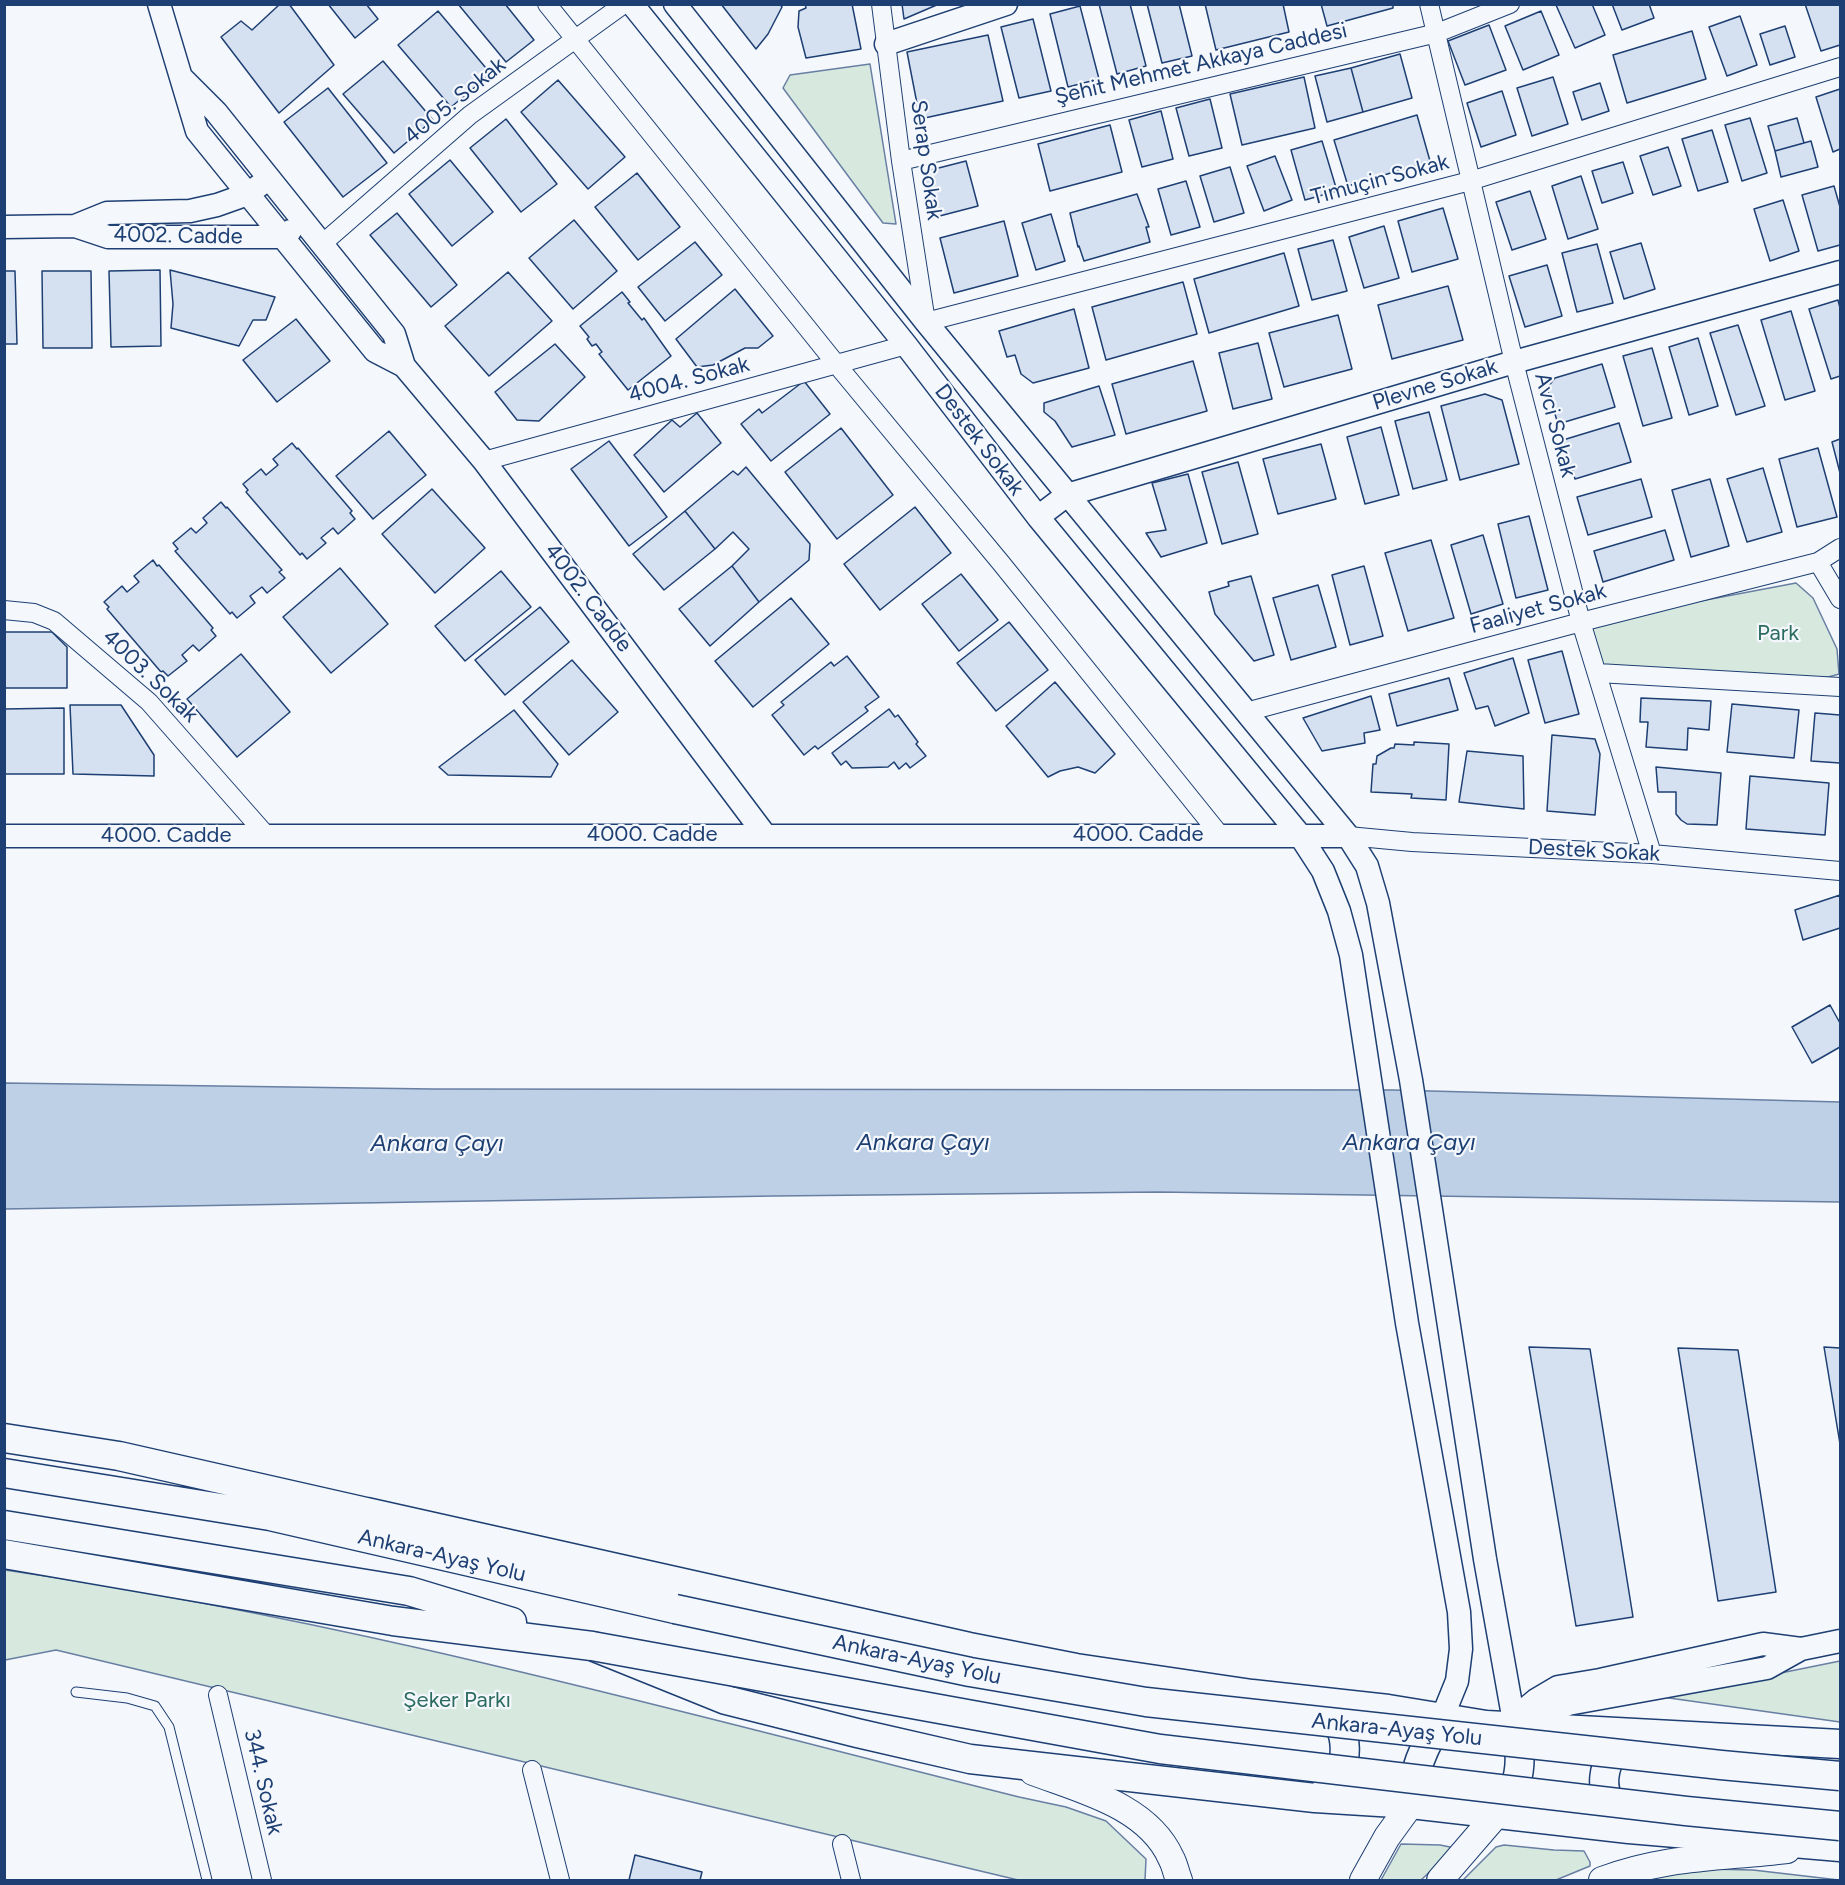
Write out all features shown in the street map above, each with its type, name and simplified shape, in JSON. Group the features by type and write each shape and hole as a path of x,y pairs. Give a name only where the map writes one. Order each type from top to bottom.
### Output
{"highway":[{"path":"4,1438 119,1456 969,1647 1076,1668 1486,1725 1840,1744"},
{"name":"Ankara-Ayaş Yolu","path":"4,1473 270,1516 576,1588 970,1672 1146,1702 1686,1762 1840,1776"},
{"path":"366,1512 576,1588"},
{"name":"Ankara-Ayaş Yolu","path":"4,1525 409,1591 592,1646 1160,1749 1686,1811 1836,1839"},
{"path":"4,1554 393,1621 592,1646 726,1700 970,1759 1315,1798 1411,1804 1656,1831 1836,1839"},
{"path":"1315,1798 1329,1788 1339,1775 1345,1759 1345,1742 1336,1718 1318,1701"},
{"path":"1411,1804 1418,1764 1428,1740 1442,1718"},
{"path":"1496,1815 1508,1801 1519,1775 1520,1753 1515,1726"},
{"path":"1656,1831 1635,1825 1615,1812 1605,1790 1604,1779 1606,1767 1618,1746 1630,1740 1658,1734"}],"main road":[{"path":"1013,1764 1114,1803 1137,1818 1157,1836 1171,1857 1179,1881"},
{"path":"1363,1881 1387,1837 1411,1804"},
{"path":"1440,1881 1496,1815"},
{"path":"1602,1881 1626,1871 1674,1860 1836,1839"}],"street":[{"path":"159,4 198,131 248,194"},
{"path":"547,4 1220,834"},
{"name":"4005. Sokak","path":"322,244 471,115 624,4"},
{"name":"Destek Sokak","path":"632,4 906,345 1038,518 1299,834 1652,854 1840,871"},
{"name":"Destek Sokak","path":"675,4 927,322 1348,836"},
{"name":"Serap Sokak","path":"881,4 901,160 927,322"},
{"path":"886,44 1006,4"},
{"name":"Avci Sokak","path":"1429,4 1514,362 1581,622 1652,854"},
{"name":"Şehit Mehmet Akkaya Caddesi","path":"901,160 1437,33 1510,4"},
{"name":"Timuçin Sokak","path":"927,322 1470,181 1840,67"},
{"path":"183,79 216,112 269,177"},
{"name":"4002. Cadde","path":"75,226 107,213 190,211 217,205 248,194 269,177 394,334 404,366"},
{"name":"4002. Cadde","path":"248,194 375,351 404,366 484,461 765,835"},
{"path":"283,237 304,221"},
{"name":"4002. Cadde","path":"4,227 75,226 108,237 283,237"},
{"name":"Plevne Sokak","path":"1038,518 1067,495 1514,362 1840,273"},
{"name":"4004. Sokak","path":"484,461 906,345"},
{"name":"Faaliyet Sokak","path":"1246,712 1581,622 1818,562 1840,548"},
{"path":"1818,562 1840,599"},
{"name":"4003. Sokak","path":"4,610 34,614 54,621 132,687 149,702 267,836"},
{"path":"1598,673 1840,687"},
{"path":"1299,834 1323,871 1339,911 1351,955 1388,1206 1459,1612 1461,1649 1458,1682 1442,1718"},
{"name":"4000. Cadde","path":"4,836 1299,834"},
{"path":"1348,836 1367,866 1378,903 1410,1080 1485,1559 1515,1726"},
{"path":"1515,1726 1524,1710 1558,1687 1763,1644 1801,1649 1840,1641"},
{"name":"344. Sokak","path":"218,1695 262,1881"},
{"path":"532,1770 561,1881"},
{"path":"842,1844 851,1881"}],"lane":[{"path":"76,1692 127,1698 155,1706 169,1727 207,1881"}],"green space":[{"path":"870,64 896,224 883,223 783,88 790,75"},
{"name":"Park","path":"1796,583 1813,598 1837,649 1839,674 1811,682 1595,664 1584,623"},
{"name":"Şeker Parkı","path":"5,1570 133,1590 388,1641 515,1670 1066,1807 1106,1821 1146,1859 1145,1880 1018,1880 56,1650 5,1660"},
{"path":"1840,1661 1840,1722 1662,1697"},
{"path":"1401,1844 1440,1845 1455,1848 1421,1880 1381,1880"},
{"path":"1504,1845 1584,1851 1590,1866 1556,1880 1463,1880 1496,1847"},
{"path":"1709,1869 1753,1870 1839,1880 1644,1880 1659,1874"}],"water":[{"name":"Ankara Çayı","path":"4,1083 433,1089 1393,1090 1840,1102 1840,1202 1159,1192 5,1209"}],"building":[{"path":"280,4 289,4 334,65 279,113 221,37 241,21 252,30"},
{"path":"328,4 366,4 378,19 355,38"},
{"path":"458,4 505,4 534,40 506,62"},
{"path":"721,4 780,4 782,7 768,34 756,49"},
{"path":"805,4 852,4 861,49 806,58 798,27 799,11 806,8"},
{"path":"902,4 939,4 904,19"},
{"path":"1099,4 1130,4 1146,66 1117,74"},
{"path":"1147,4 1179,4 1192,56 1162,63"},
{"path":"1205,4 1283,4 1289,32 1216,50"},
{"path":"1321,4 1393,4 1393,8 1327,26"},
{"path":"1592,4 1605,35 1575,48 1556,5"},
{"path":"1612,4 1649,4 1654,18 1622,30"},
{"path":"1805,4 1840,4 1840,45 1821,51"},
{"path":"1080,6 1099,79 1068,87 1050,14"},
{"path":"438,11 491,74 451,107 398,45"},
{"path":"1541,11 1559,55 1523,70 1505,26"},
{"path":"1740,16 1757,65 1727,76 1709,27"},
{"path":"1033,19 1051,91 1019,98 1001,27"},
{"path":"1489,25 1506,70 1465,85 1448,41"},
{"path":"1785,26 1795,57 1770,65 1760,34"},
{"path":"1692,31 1706,79 1627,103 1613,55"},
{"path":"988,35 1003,101 920,119 907,52"},
{"path":"1400,54 1412,98 1363,112 1351,68"},
{"path":"383,61 433,120 394,153 343,94"},
{"path":"1351,68 1363,112 1327,122 1315,76"},
{"path":"1304,77 1315,128 1242,145 1230,94"},
{"path":"1553,77 1568,124 1532,136 1517,88"},
{"path":"558,80 625,157 588,189 521,112"},
{"path":"1600,83 1609,111 1582,120 1573,92"},
{"path":"328,88 387,163 343,197 284,122"},
{"path":"1840,89 1840,149 1833,152 1816,97"},
{"path":"1502,91 1516,135 1481,147 1467,103"},
{"path":"1210,99 1222,148 1189,156 1176,108"},
{"path":"1161,111 1173,159 1142,167 1129,120"},
{"path":"1417,115 1430,161 1348,186 1334,140"},
{"path":"1750,118 1767,173 1742,181 1725,125"},
{"path":"1797,118 1804,143 1775,151 1768,126"},
{"path":"506,119 557,184 521,212 470,148"},
{"path":"1110,125 1122,172 1050,191 1038,144"},
{"path":"1712,130 1728,182 1698,191 1682,139"},
{"path":"1322,141 1337,191 1305,200 1291,150"},
{"path":"1811,141 1818,167 1781,177 1775,151"},
{"path":"1668,147 1681,186 1653,195 1640,156"},
{"path":"1275,156 1292,200 1264,211 1247,166"},
{"path":"450,160 493,212 452,246 409,194"},
{"path":"966,161 978,206 932,218 923,172"},
{"path":"1623,162 1633,193 1602,203 1592,171"},
{"path":"1230,167 1244,213 1214,222 1200,176"},
{"path":"637,173 680,227 638,260 595,207"},
{"path":"1581,176 1598,229 1568,239 1552,186"},
{"path":"1186,181 1200,227 1171,235 1158,189"},
{"path":"1834,186 1840,207 1840,245 1818,251 1802,195"},
{"path":"1530,191 1546,239 1512,250 1496,202"},
{"path":"1137,194 1149,227 1146,227 1150,242 1084,261 1078,247 1070,213"},
{"path":"1783,200 1799,251 1770,261 1754,209"},
{"path":"1443,208 1458,259 1412,272 1398,221"},
{"path":"397,213 457,285 431,307 370,235"},
{"path":"1051,214 1065,261 1036,270 1022,223"},
{"path":"574,220 617,271 573,309 529,258"},
{"path":"1004,221 1018,276 954,293 940,238"},
{"path":"1384,226 1399,278 1364,288 1349,237"},
{"path":"1333,240 1347,291 1312,300 1298,249"},
{"path":"695,242 722,275 665,321 638,287"},
{"path":"1641,243 1655,289 1624,299 1610,252"},
{"path":"1597,244 1613,303 1577,312 1562,253"},
{"path":"1284,253 1299,306 1209,333 1194,279"},
{"path":"1547,265 1562,316 1525,327 1509,276"},
{"path":"160,270 161,346 111,347 109,271"},
{"path":"170,270 275,297 266,320 253,320 239,346 171,328 173,304"},
{"path":"4,271 15,271 17,344 4,344"},
{"path":"42,271 91,271 92,348 43,348"},
{"path":"508,272 552,321 489,376 445,326"},
{"path":"1183,282 1197,334 1106,360 1092,307"},
{"path":"1448,286 1463,340 1392,359 1378,305"},
{"path":"735,289 773,336 758,348 745,348 713,365 697,367 676,339"},
{"path":"622,292 630,302 628,303 642,320 644,318 671,356 628,390 599,354 602,352 596,344 592,346 587,339 589,337 580,326"},
{"path":"1838,300 1840,376 1831,379 1809,309"},
{"path":"1074,309 1089,368 1033,383 1021,374 1015,355 1007,357 999,331"},
{"path":"1791,311 1815,391 1785,400 1761,320"},
{"path":"1338,315 1352,369 1284,387 1269,333"},
{"path":"296,319 330,361 277,402 243,360"},
{"path":"1738,325 1765,406 1736,415 1710,333"},
{"path":"1698,338 1718,406 1689,415 1669,347"},
{"path":"1258,343 1272,399 1233,409 1219,353"},
{"path":"555,344 585,377 539,421 517,420 495,392"},
{"path":"1652,348 1672,418 1643,426 1623,356"},
{"path":"1193,361 1207,411 1126,434 1112,384"},
{"path":"1602,364 1615,407 1558,424 1547,388 1555,378"},
{"path":"804,381 830,414 771,461 741,424 759,409 762,413"},
{"path":"1099,386 1115,435 1072,447 1055,421 1044,412 1044,403"},
{"path":"1485,394 1502,400 1519,464 1460,480 1441,406"},
{"path":"1429,412 1447,480 1413,489 1395,421"},
{"path":"697,413 721,443 664,492 634,455 672,420 680,427"},
{"path":"1619,423 1631,462 1575,479 1563,440"},
{"path":"1381,427 1399,495 1365,504 1347,437"},
{"path":"841,428 893,495 837,539 785,472"},
{"path":"389,431 426,475 373,519 336,476"},
{"path":"1840,439 1840,473 1832,442"},
{"path":"609,441 667,517 629,546 571,469"},
{"path":"292,443 352,511 350,513 355,519 338,534 333,528 321,538 326,543 307,559 302,553 300,555 246,492 248,490 243,484 261,469 266,475 278,465 273,459"},
{"path":"1321,444 1336,499 1278,514 1263,459"},
{"path":"1818,448 1837,517 1797,527 1779,459"},
{"path":"1238,462 1258,534 1222,544 1202,472"},
{"path":"746,467 810,544 809,560 759,602 732,566 749,549 733,532 715,549 685,511 733,471 738,475"},
{"path":"1763,468 1782,532 1747,542 1727,479"},
{"path":"1188,474 1207,543 1161,557 1146,533 1166,530 1152,483"},
{"path":"1641,479 1652,517 1588,535 1577,497"},
{"path":"1710,479 1729,546 1691,557 1672,490"},
{"path":"432,489 485,548 435,593 382,534"},
{"path":"221,502 282,570 279,572 285,578 267,593 262,587 250,596 255,603 237,618 232,612 230,614 175,551 178,549 173,543 191,528 196,533 207,523 203,518"},
{"path":"915,507 951,553 880,610 844,564"},
{"path":"685,511 715,549 664,590 633,554"},
{"path":"1529,516 1548,590 1516,598 1498,524"},
{"path":"1665,530 1674,560 1603,582 1594,551"},
{"path":"1483,535 1503,604 1471,614 1451,545"},
{"path":"1431,540 1454,618 1408,631 1385,553"},
{"path":"153,560 213,628 211,630 216,636 199,651 193,645 182,655 187,661 168,676 163,671 161,672 107,609 109,607 104,602 122,586 127,592 139,582 134,576"},
{"path":"732,566 759,602 710,646 679,609"},
{"path":"1364,566 1383,636 1350,645 1332,575"},
{"path":"340,568 388,624 331,673 283,617"},
{"path":"501,571 531,607 465,661 435,626"},
{"path":"961,574 998,620 959,651 922,604"},
{"path":"1251,576 1274,655 1254,661 1215,614 1209,592 1229,586 1228,582"},
{"path":"1318,585 1336,647 1291,660 1273,598"},
{"path":"791,598 829,644 753,707 715,661"},
{"path":"540,607 569,642 505,695 475,660"},
{"path":"1009,622 1048,670 996,711 957,663"},
{"path":"4,632 52,632 67,647 67,688 4,688"},
{"path":"1562,651 1579,714 1545,723 1528,660"},
{"path":"241,654 290,712 237,757 187,699"},
{"path":"847,656 879,697 865,707 868,711 818,749 815,746 804,755 772,715 784,705 781,702 831,662 834,666"},
{"path":"1513,658 1529,713 1495,726 1488,706 1476,709 1464,673"},
{"path":"572,660 618,712 569,755 523,702"},
{"path":"1449,678 1458,710 1397,726 1389,694"},
{"path":"1055,682 1115,754 1095,773 1078,767 1060,771 1048,777 1006,726"},
{"path":"1371,696 1380,730 1364,733 1365,743 1322,751 1303,718"},
{"path":"1641,698 1711,701 1709,730 1688,728 1687,750 1646,747 1648,722 1640,722"},
{"path":"1732,704 1799,710 1794,758 1727,752"},
{"path":"70,705 121,705 154,755 154,776 73,774"},
{"path":"64,708 64,774 4,774 4,709"},
{"path":"889,709 895,717 898,715 926,756 910,768 906,763 899,769 894,762 888,767 852,768 846,761 841,765 832,753"},
{"path":"514,710 558,764 551,777 448,775 439,767"},
{"path":"1815,713 1840,715 1840,763 1811,761"},
{"path":"1552,735 1595,739 1600,754 1595,815 1547,811"},
{"path":"1414,742 1449,744 1446,800 1411,798 1412,794 1371,792 1373,764 1376,764 1377,756 1394,748 1395,744 1414,745"},
{"path":"1467,751 1523,756 1524,809 1459,802"},
{"path":"1656,767 1721,773 1717,825 1687,824 1681,820 1676,814 1676,792 1658,792"},
{"path":"1750,776 1829,783 1825,835 1746,829"},
{"path":"1840,895 1840,928 1803,940 1795,910"},
{"path":"1830,1005 1840,1023 1840,1047 1812,1063 1792,1027"},
{"path":"1529,1347 1590,1349 1633,1617 1576,1626"},
{"path":"1824,1347 1840,1348 1840,1444"},
{"path":"1678,1348 1738,1350 1776,1592 1718,1601"},
{"path":"635,1855 702,1872 700,1880 629,1880"}]}
